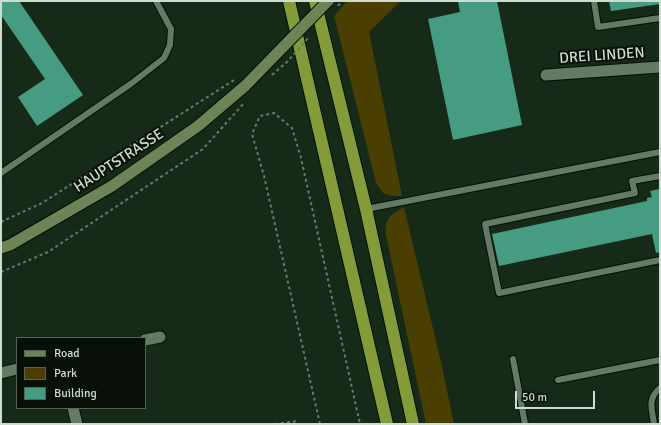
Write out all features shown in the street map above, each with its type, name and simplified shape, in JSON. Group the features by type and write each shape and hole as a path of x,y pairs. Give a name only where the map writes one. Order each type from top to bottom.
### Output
{"highway":[{"path":"290,1 387,424"},
{"path":"315,1 366,210 413,424"}],"main road":[{"name":"HAUPTSTRASSE","path":"1,248 112,186 198,126 245,86 328,1"}],"street":[{"name":"DREI LINDEN","path":"546,75 660,67"},
{"path":"146,340 160,337"},
{"path":"1,373 16,369"},
{"path":"73,409 77,424"}],"lane":[{"path":"1,173 132,83 164,58 170,45 171,29 156,1"},
{"path":"594,1 598,26 660,18"},
{"path":"366,210 660,152"},
{"path":"660,176 632,181 635,194 485,224 499,293 660,260"},
{"path":"513,359 525,424"},
{"path":"558,380 660,360"},
{"path":"654,424 651,402 653,394 660,388"}],"path":[{"path":"1,222 42,203 235,80"},
{"path":"1,272 48,252 203,149 244,102"},
{"path":"320,424 264,176 252,134 260,116 274,113 292,128 301,158 360,424"},
{"path":"275,424 298,421"}],"green space":[{"path":"347,1 401,1 369,32 402,196 393,196 383,193 376,183 334,16"},
{"path":"404,207 441,362 454,424 426,424 386,235 386,225 389,218 395,212"}],"building":[{"path":"1,1 19,1 83,95 37,126 18,97 45,79 1,15"},
{"path":"458,1 497,1 522,125 453,140 428,19 460,12"},
{"path":"609,1 660,1 660,4 611,11"},
{"path":"660,189 660,252 656,253 652,234 499,266 492,234 647,201 647,198 652,197 650,191"}]}
